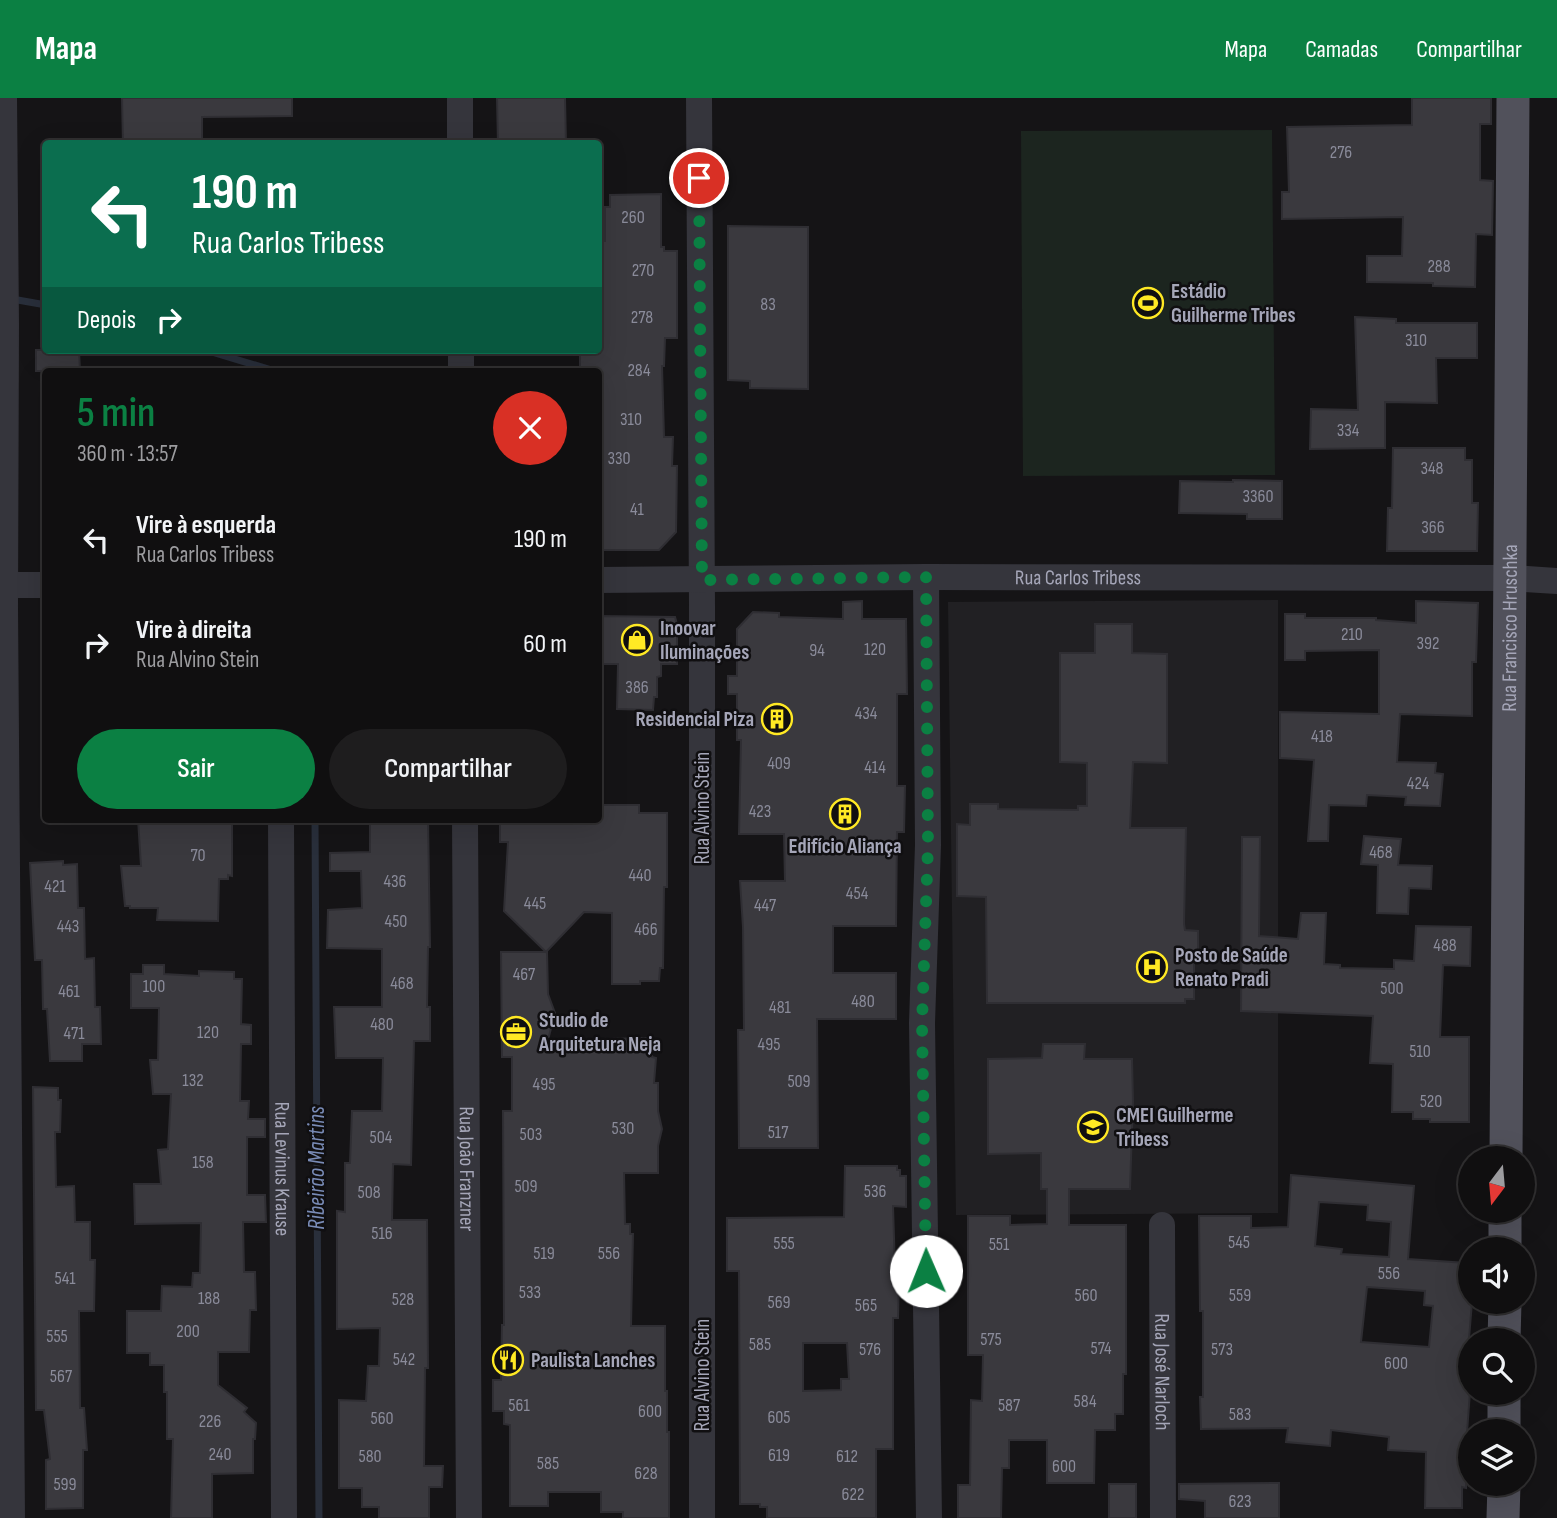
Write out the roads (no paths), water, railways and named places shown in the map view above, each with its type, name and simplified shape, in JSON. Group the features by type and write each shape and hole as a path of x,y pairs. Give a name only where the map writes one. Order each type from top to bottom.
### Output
{"main road":[{"name":"Rua Francisco Hruschka","path":"1506,1146 1513,98"},
{"path":"1503,1496 1503,1518"}],"street":[{"path":"4,98 6,326 2,585 12,1518"},
{"path":"460,98 460,140"},
{"name":"Rua Alvino Stein","path":"699,98 702,1518"},
{"path":"926,577 928,845 922,1023 929,1518"},
{"name":"Rua Carlos Tribess","path":"602,580 926,577 1510,578 1557,581"},
{"path":"2,585 42,585"},
{"name":"Rua Levinus Krause","path":"281,823 284,1518"},
{"name":"Rua João Franzner","path":"465,823 469,1518"},
{"name":"Rua José Narloch","path":"1162,1225 1163,1518"}],"waterway":[{"name":"Ribeirão Martins","path":"12,299 42,304"},
{"name":"Ribeirão Martins","path":"218,354 265,368"},
{"name":"Ribeirão Martins","path":"315,823 319,1518"}],"place":[{"name":"Estádio Guilherme Tribes","path":"1148,303"},
{"name":"Inoovar Iluminações","path":"637,640"},
{"name":"Residencial Piza","path":"777,719"},
{"name":"Edifício Aliança","path":"845,814"},
{"name":"Posto de Saúde Renato Pradi","path":"1152,967"},
{"name":"Studio de Arquitetura Neja","path":"516,1032"},
{"name":"CMEI Guilherme Tribess","path":"1093,1127"},
{"name":"Paulista Lanches","path":"508,1360"}]}
